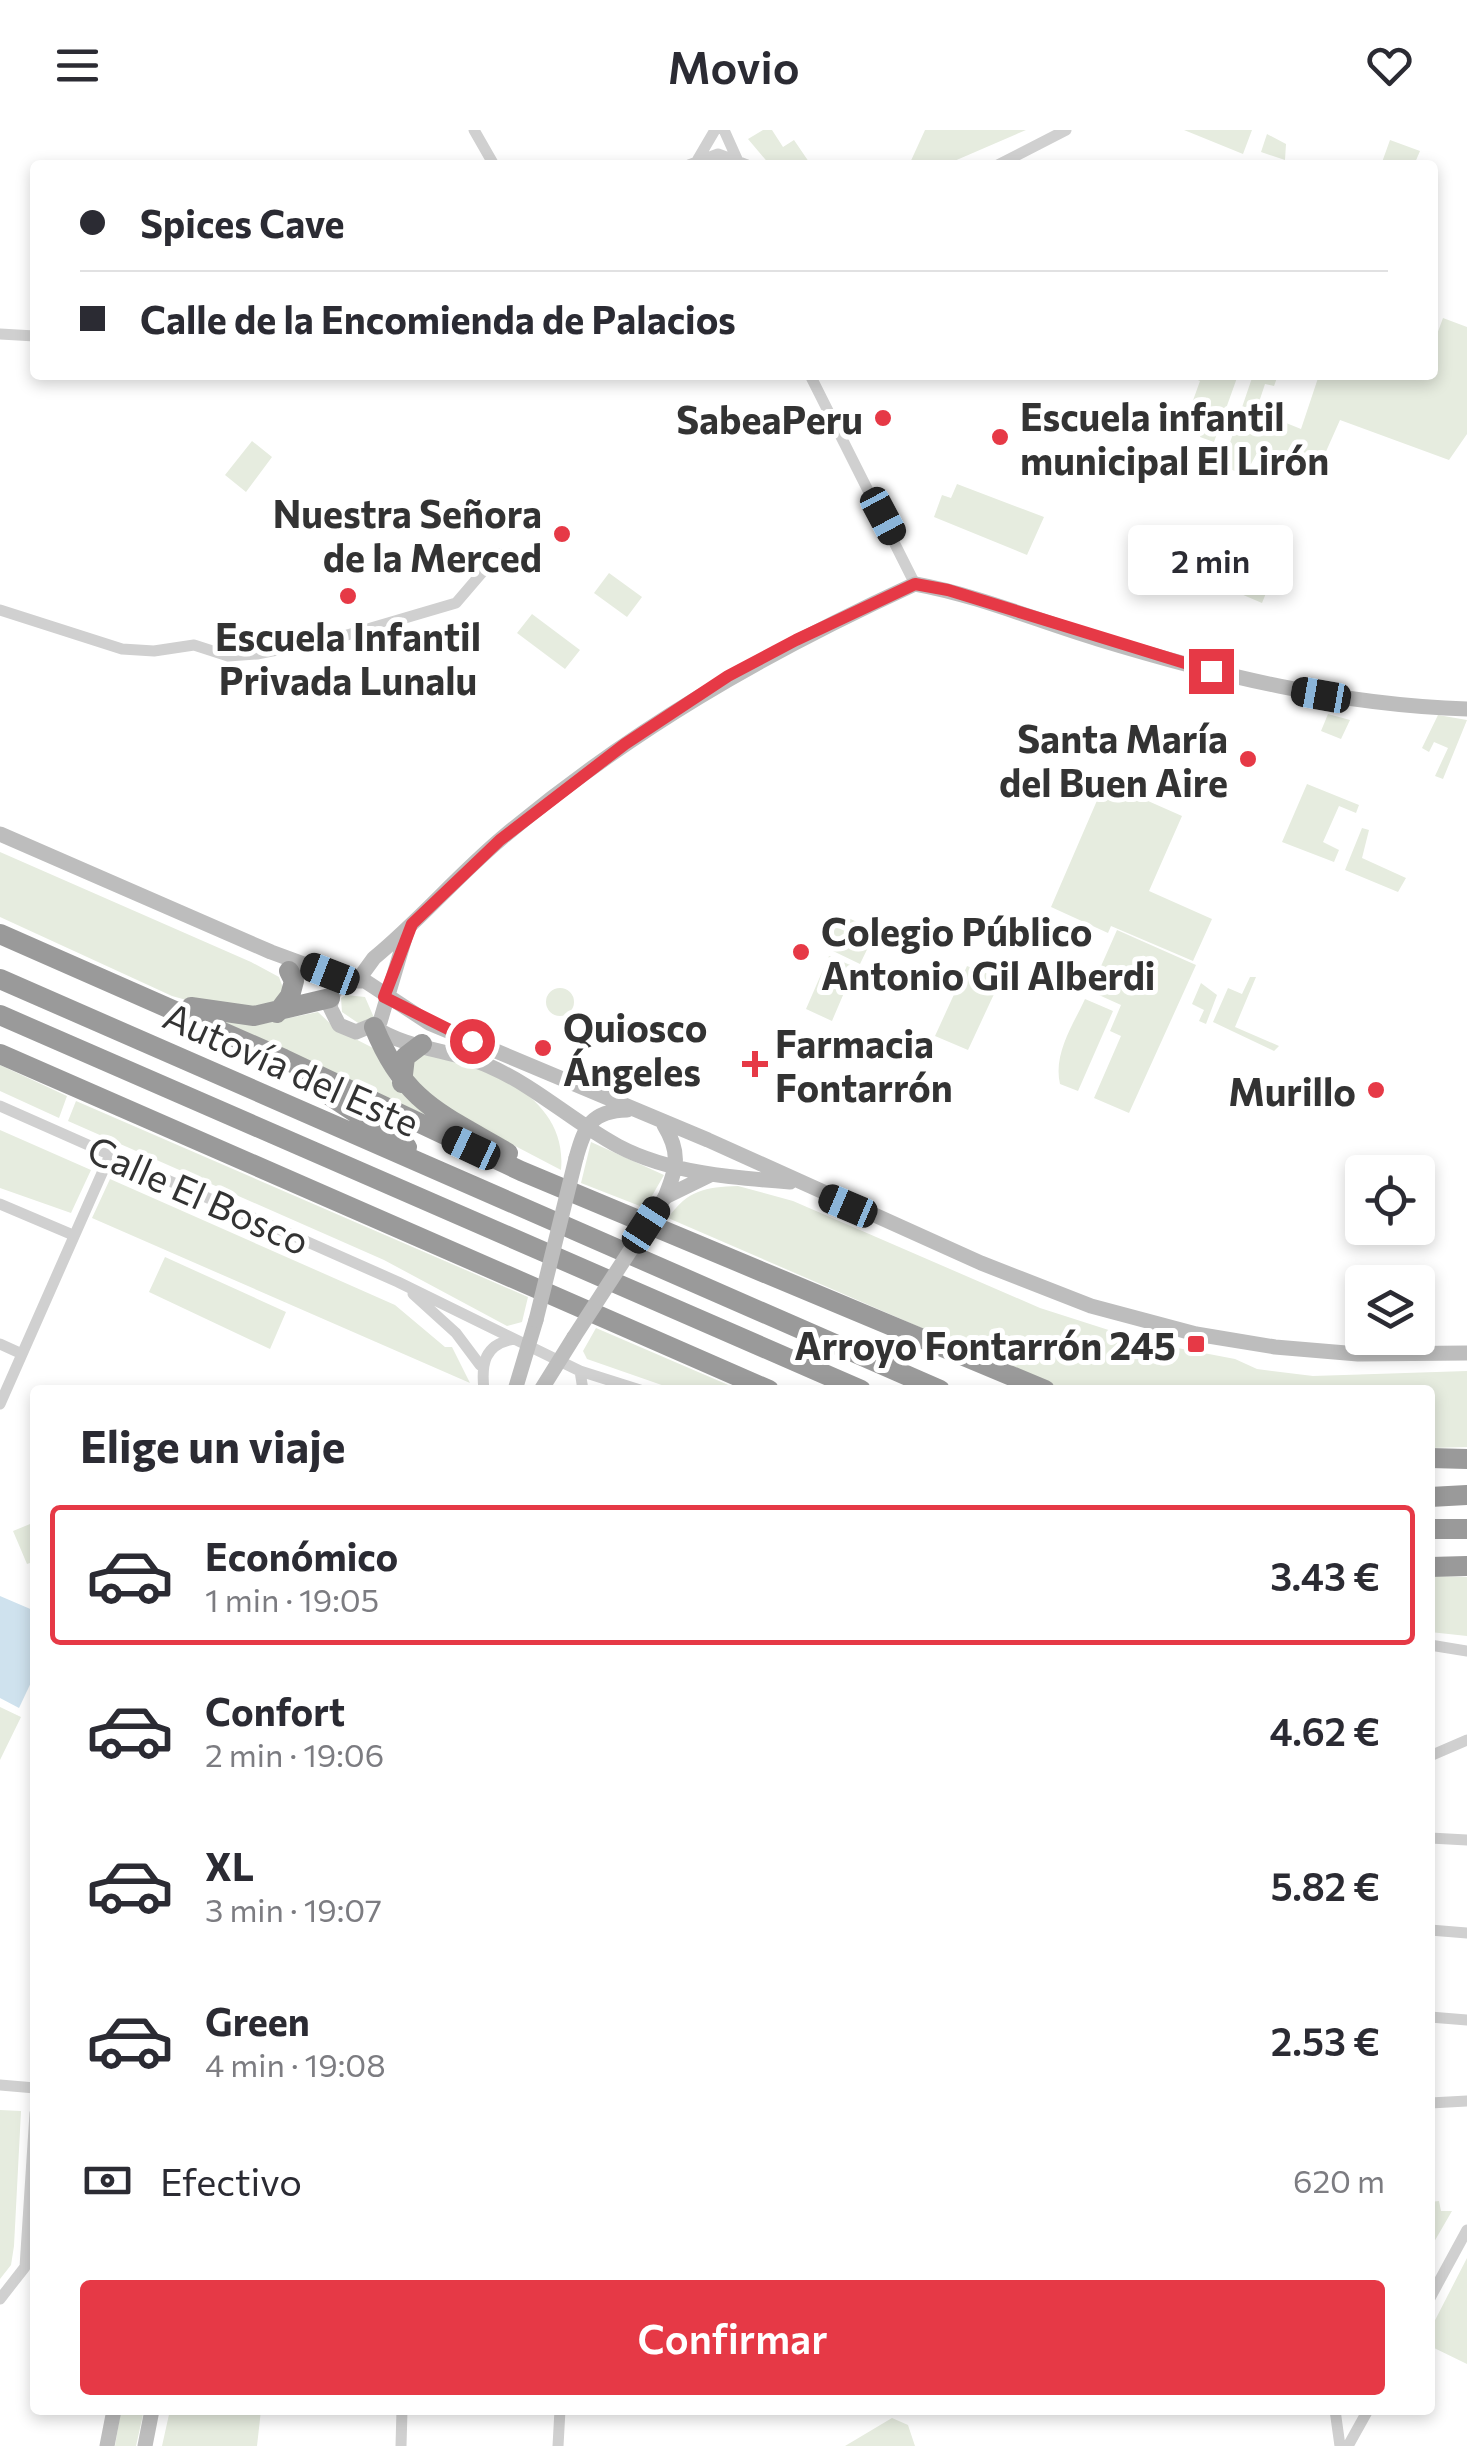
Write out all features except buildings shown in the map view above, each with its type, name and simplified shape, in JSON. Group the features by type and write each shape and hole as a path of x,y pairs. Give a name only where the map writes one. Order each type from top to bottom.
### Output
{"highway":[{"path":"0,934 521,1171 1033,1385"},
{"path":"276,1013 290,996 294,981 289,971"},
{"name":"Autovía del Este","path":"0,979 929,1385"},
{"path":"140,996 228,1016 276,1013 330,998"},
{"name":"Autovía del Este","path":"0,1015 850,1385"},
{"path":"374,1027 402,1083 416,1096 534,1168 621,1210"},
{"path":"217,1030 340,1101 437,1170"},
{"path":"402,1083 404,1057 422,1044"},
{"path":"0,1054 757,1385"},
{"path":"1435,1458 1467,1458"},
{"path":"1435,1497 1467,1495"},
{"path":"1435,1529 1467,1529"},
{"path":"1435,1568 1467,1568"}],"street":[{"path":"474,130 491,160"},
{"path":"695,160 715,130"},
{"path":"724,130 741,160"},
{"path":"1008,160 1066,130"},
{"path":"700,160 718,154 736,160"},
{"path":"0,334 30,336"},
{"path":"813,380 915,584"},
{"path":"0,610 122,649 154,652 194,645 228,656 257,654 336,638 456,603 498,554"},
{"path":"330,998 354,981 500,840 650,726 796,640 915,584 948,590 1117,645 1268,685 1467,709"},
{"path":"0,834 271,952 372,984 384,997 429,1023 1091,1306 1196,1334 1314,1352 1467,1353"},
{"path":"271,952 309,989 330,998 339,1026 356,1032 374,1027 383,1014 384,997 406,931"},
{"path":"374,1027 390,1038 422,1044 498,1070 622,1148 712,1174 794,1182"},
{"name":"Calle El Bosco","path":"0,1106 398,1282 580,1371 624,1385"},
{"path":"558,1106 574,1136 576,1158"},
{"path":"517,1385 585,1126 608,1110 629,1110"},
{"path":"543,1385 665,1197 677,1167 678,1151 664,1125"},
{"path":"0,1404 110,1155"},
{"path":"665,1197 712,1174"},
{"path":"0,1204 73,1236"},
{"name":"Calle El Bosco","path":"398,1282 456,1333 480,1365"},
{"path":"485,1385 480,1365 494,1347 514,1339"},
{"path":"0,1344 22,1354"},
{"path":"0,1363 15,1370"},
{"path":"580,1371 583,1385"},
{"path":"1435,1646 1466,1650"},
{"path":"1435,1754 1467,1740"},
{"path":"1435,1838 1467,1840"},
{"path":"1435,1930 1467,1933"},
{"path":"1435,2017 1467,2020"},
{"path":"0,2086 30,2088"},
{"path":"1435,2104 1467,2101"},
{"path":"0,2300 24,2267 30,2183"},
{"path":"1435,2289 1467,2230"},
{"path":"107,2446 113,2415"},
{"path":"145,2446 151,2415"},
{"path":"401,2446 402,2415"},
{"path":"558,2446 560,2415"},
{"path":"1336,2415 1340,2446"},
{"path":"1348,2446 1365,2415"}],"shaded area":[{"path":"763,130 772,130 783,147 794,140 808,160 766,160 748,139"},
{"path":"925,130 1026,130 957,160 911,160"},
{"path":"1184,130 1252,130 1243,154"},
{"path":"1267,134 1286,144 1285,160 1261,152"},
{"path":"1390,140 1420,151 1416,160 1383,160"},
{"path":"1443,318 1467,327 1467,434 1449,460 1340,420 1316,474 1257,453 1245,475 1222,466 1251,380 1276,380 1274,386 1265,384 1256,411 1301,429 1317,380 1438,380 1438,332"},
{"path":"1236,380 1214,442 1200,437 1208,412 1191,406 1200,381"},
{"path":"252,441 272,457 246,492 225,475"},
{"path":"957,484 1044,517 1027,555 934,517 942,495 951,498"},
{"path":"1258,552 1279,561 1262,603 1241,594"},
{"path":"609,573 642,597 627,617 594,593"},
{"path":"532,614 580,650 565,669 517,633"},
{"path":"1328,714 1350,720 1341,739 1321,731"},
{"path":"1438,715 1467,720 1443,779 1435,776 1448,748 1434,742 1429,752 1422,748"},
{"path":"1105,782 1182,816 1149,891 1212,919 1193,961 1111,926 1108,933 1051,907"},
{"path":"1307,784 1359,805 1356,813 1339,806 1323,842 1339,850 1334,862 1282,842"},
{"path":"1362,828 1369,830 1362,858 1406,878 1398,892 1345,870"},
{"path":"0,852 251,962 279,977 285,993 265,1008 197,1003 172,996 0,917"},
{"path":"840,914 876,931 860,964 833,951 833,933"},
{"path":"1117,930 1196,965 1129,1113 1094,1098 1121,1036 1110,1031 1121,1005 1090,991"},
{"path":"829,956 855,967 832,1021 806,1009"},
{"path":"967,966 1001,979 968,1050 935,1036"},
{"path":"1250,977 1256,977 1235,1027 1279,1046 1274,1051 1213,1022 1228,988 1242,994"},
{"path":"1201,983 1217,995 1206,1024 1199,1021 1204,1010 1192,1004"},
{"path":"560,988 570,992 574,1002 570,1012 560,1016 550,1012 546,1002 550,992"},
{"path":"365,997 375,1020 361,1025 342,1012 341,998"},
{"path":"1085,999 1113,1011 1078,1091 1060,1084 1059,1062"},
{"path":"318,1012 336,1029 373,1048 392,1082 451,1126 199,1016 265,1023"},
{"path":"423,1053 496,1075 537,1104 551,1122 560,1144 561,1170 424,1098 406,1066"},
{"path":"0,1065 67,1096 59,1118 0,1091"},
{"path":"76,1101 528,1297 522,1322 507,1326 384,1260 68,1121"},
{"path":"0,1130 91,1170 71,1213 0,1188"},
{"path":"591,1142 664,1175 645,1208 581,1183"},
{"path":"110,1179 395,1305 445,1347 452,1347 470,1383 92,1218"},
{"path":"738,1186 793,1201 1040,1308 1146,1342 1235,1359 1257,1369 1313,1376 1467,1371 1467,1447 1435,1448 1435,1385 1053,1385 668,1218 690,1196 716,1187"},
{"path":"165,1257 286,1312 270,1349 149,1292"},
{"path":"596,1328 728,1385 662,1385 587,1359 583,1351"},
{"path":"30,1524 30,1563 27,1564 13,1531"},
{"path":"1435,1576 1467,1577 1467,1636 1435,1633"},
{"path":"0,1707 21,1717 0,1760"},
{"path":"0,2110 21,2111 14,2246 11,2265 0,2279"},
{"path":"1435,2201 1439,2201 1441,2211 1452,2211 1435,2240"},
{"path":"1467,2258 1467,2364 1435,2348 1435,2320"},
{"path":"120,2415 143,2415 136,2446 115,2446"},
{"path":"169,2415 260,2415 257,2446 162,2446"},
{"path":"892,2418 908,2425 915,2446 845,2446"}],"water":[{"path":"0,1596 30,1609 30,1685 19,1708 0,1698"}],"place":[{"name":"SabeaPeru","path":"883,418"},
{"name":"Escuela infantil municipal El Lirón","path":"1000,437"},
{"name":"Nuestra Señora de la Merced","path":"562,534"},
{"name":"Escuela Infantil Privada Lunalu","path":"348,596"},
{"name":"Santa María del Buen Aire","path":"1248,759"},
{"name":"Colegio Público Antonio Gil Alberdi","path":"801,952"},
{"name":"Quiosco Ángeles","path":"543,1048"},
{"name":"Farmacia Fontarrón","path":"755,1064"},
{"name":"Murillo","path":"1376,1090"},
{"name":"Arroyo Fontarrón 245","path":"1196,1344"}],"route":[{"path":"472,1041 429,1023 384,997 406,931 500,840 575,780 699,694 796,640 915,584 948,590 1211,671"}]}
